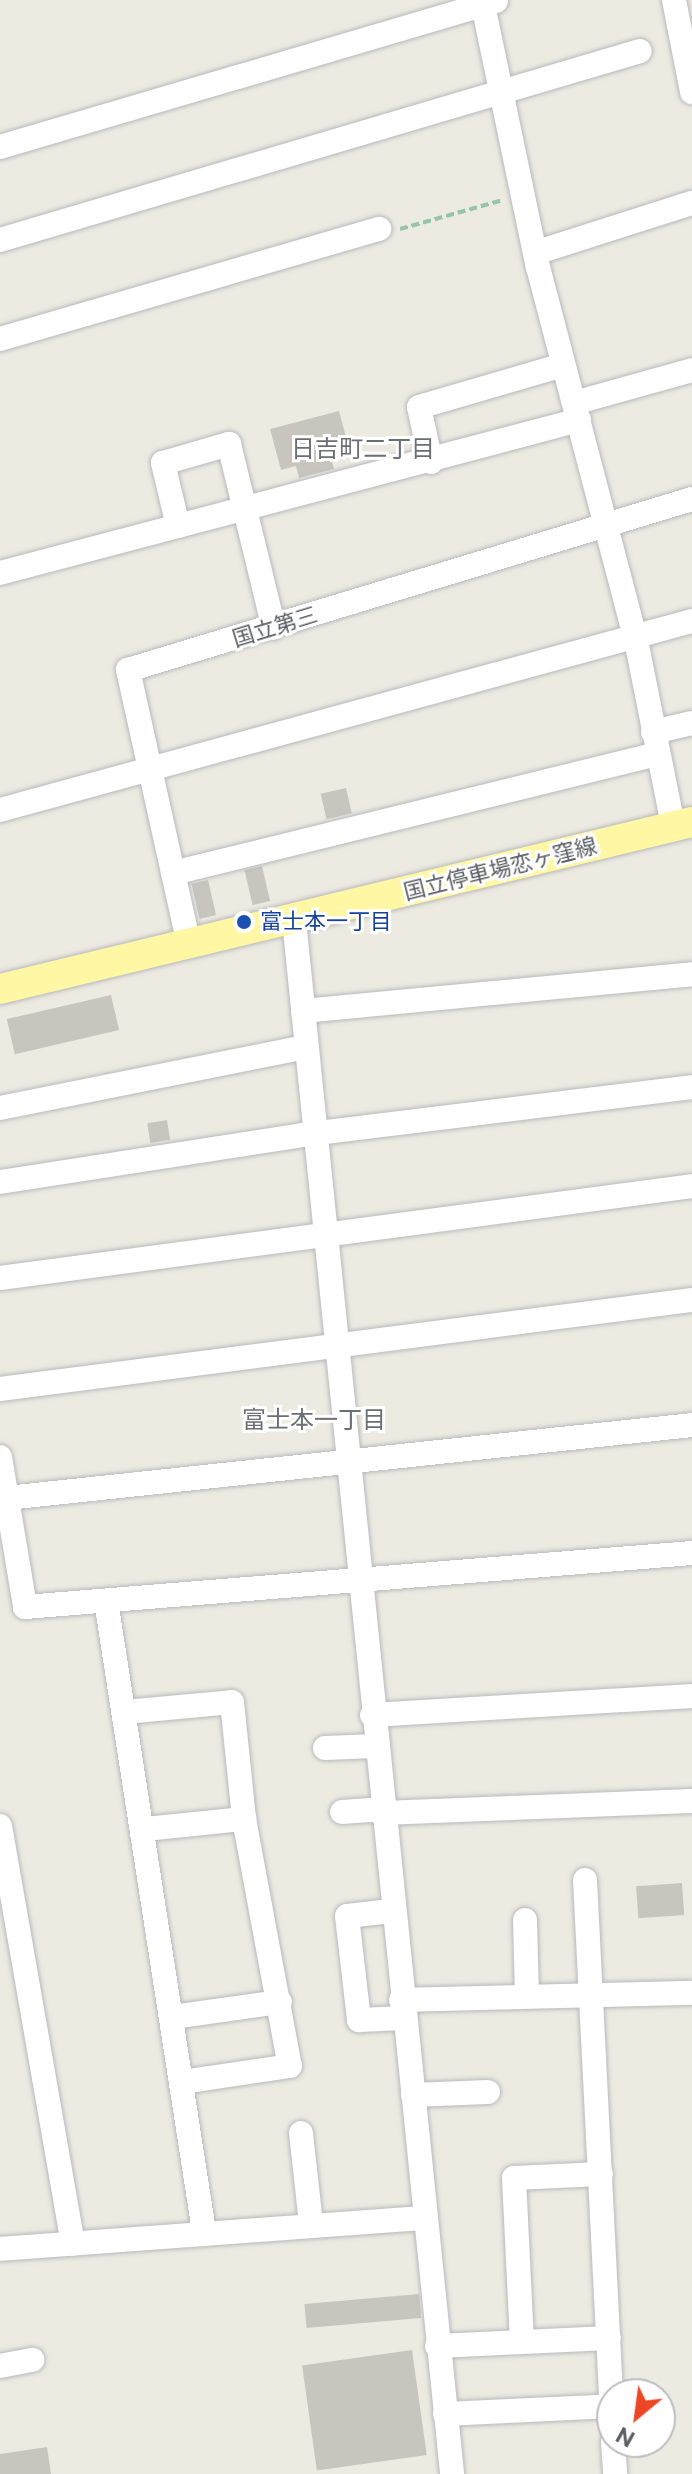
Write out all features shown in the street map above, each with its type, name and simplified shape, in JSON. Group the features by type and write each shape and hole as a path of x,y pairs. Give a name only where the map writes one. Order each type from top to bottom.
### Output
{"main road":[{"name":"国立停車場恋ヶ窪線","path":"0,989 686,828"}],"street":[{"path":"0,147 488,1 525,193 563,365 636,640 654,743 686,828"},
{"path":"681,9 692,92"},
{"path":"0,240 506,95 640,51"},
{"path":"538,252 692,203"},
{"path":"0,339 379,229"},
{"path":"431,462 419,407 563,365"},
{"path":"0,573 431,462 692,370"},
{"path":"178,526 163,463 229,444 274,628"},
{"name":"国立第三","path":"189,945 128,670 692,499"},
{"path":"0,810 636,640 692,621"},
{"path":"173,873 654,743 692,723"},
{"path":"294,920 339,1346 391,1911 452,2474"},
{"path":"303,1011 692,974"},
{"path":"0,1108 306,1047"},
{"path":"0,1182 316,1134 692,1087"},
{"path":"0,1278 326,1238 692,1186"},
{"path":"0,1389 692,1300"},
{"path":"7,1498 692,1425"},
{"path":"0,1457 25,1607 692,1553"},
{"path":"106,1601 145,1829 204,2231"},
{"path":"372,1715 692,1696"},
{"path":"125,1712 232,1702 244,1819 290,2066 181,2082"},
{"path":"325,1748 375,1746"},
{"path":"342,1812 692,1801"},
{"path":"145,1829 244,1819"},
{"path":"0,1826 73,2244"},
{"path":"585,1880 611,2378"},
{"path":"391,1911 347,1916 359,2020 402,2009 527,1994 692,1993"},
{"path":"525,1920 527,1994"},
{"path":"173,2017 280,2002"},
{"path":"413,2095 488,2092"},
{"path":"301,2133 311,2224"},
{"path":"522,2342 514,2178 601,2174"},
{"path":"0,2249 204,2231 424,2218"},
{"path":"437,2346 609,2338"},
{"path":"0,2366 32,2360"},
{"path":"445,2414 596,2407"}],"path":[{"path":"379,229 384,234 525,193"}],"building":[{"path":"339,411 351,456 332,461 334,469 299,478 296,466 281,470 270,429"},
{"path":"346,788 352,813 327,819 321,794"},
{"path":"262,866 270,901 253,905 244,870"},
{"path":"208,880 216,915 200,919 191,884"},
{"path":"111,995 119,1030 15,1054 7,1019"},
{"path":"167,1120 170,1140 150,1143 147,1123"},
{"path":"682,1883 684,1915 638,1918 636,1886"},
{"path":"419,2294 421,2318 307,2328 304,2304"},
{"path":"412,2350 427,2455 317,2470 302,2365"},
{"path":"47,2447 51,2474 0,2474 0,2454"}],"place":[{"name":"富士本一丁目","path":"244,922"}],"district":[{"name":"日吉町二丁目","path":"363,449"},
{"name":"富士本一丁目","path":"314,1420"}]}
